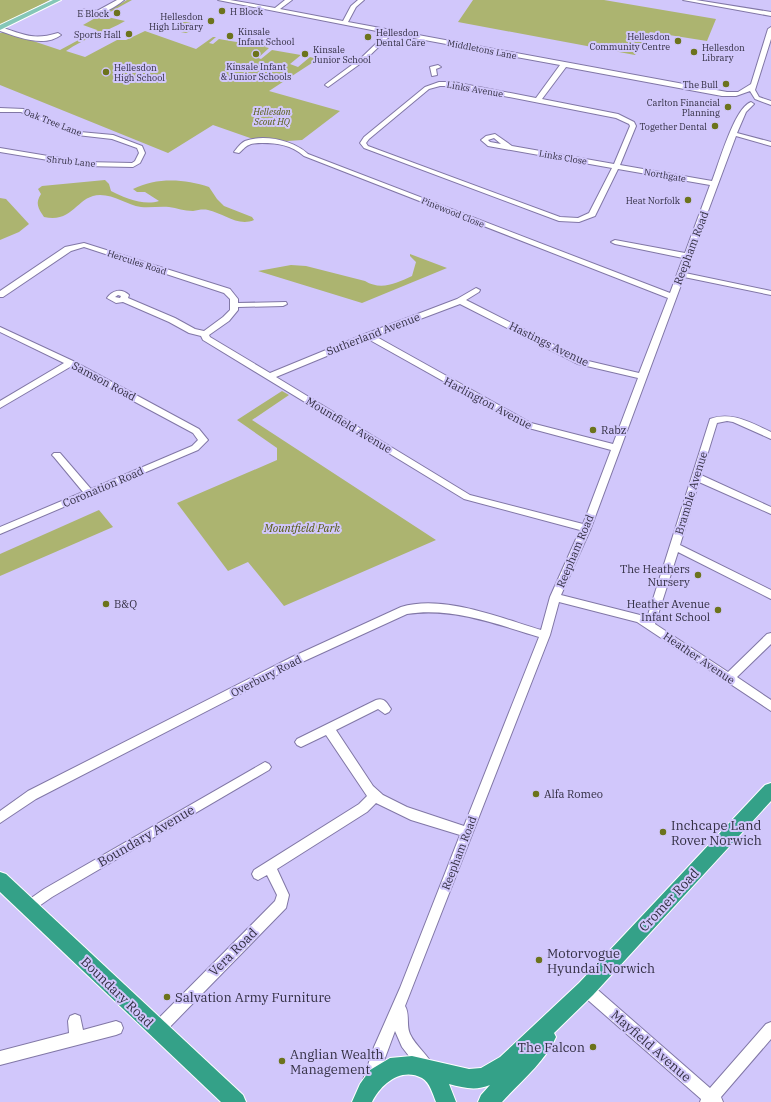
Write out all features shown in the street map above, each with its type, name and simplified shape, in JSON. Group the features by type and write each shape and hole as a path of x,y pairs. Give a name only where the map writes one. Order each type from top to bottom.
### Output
{"highway":[{"name":"Cromer Road","path":"428,1069 459,1078 483,1078 491,1075 507,1064 567,1009 771,790"},
{"name":"Boundary Road","path":"0,880 101,974 157,1030 236,1102"},
{"name":"Cromer Road","path":"488,1102 534,1053 567,1009"},
{"name":"Reepham Road","path":"364,1097 376,1077 390,1068 412,1066 428,1069 438,1082 446,1102"}],"main road":[{"path":"0,29 58,0"}],"street":[{"path":"81,11 98,13 121,0"},
{"name":"Middletons Lane","path":"222,0 717,93 740,101"},
{"path":"276,10 289,0"},
{"path":"345,23 354,6 361,0"},
{"path":"686,0 771,14"},
{"path":"0,29 29,39 45,42 58,35"},
{"path":"754,100 752,86 771,29"},
{"path":"328,85 362,60 391,32"},
{"path":"537,101 564,65"},
{"path":"433,67 435,77"},
{"name":"Links Avenue","path":"435,77 453,84 618,116 632,123 633,126 616,167 592,214 579,220 565,220 550,217 399,160 364,145 366,138 427,88 435,77"},
{"path":"740,101 752,86"},
{"path":"740,101 754,100 771,104"},
{"name":"Reepham Road","path":"364,1097 381,1048 406,989 466,832 545,635 555,597 586,528 734,134 740,101 754,100"},
{"name":"Oak Tree Lane","path":"0,110 22,110 79,134 113,137 128,141 140,147 141,158"},
{"path":"734,134 771,144"},
{"name":"Pinewood Close","path":"237,152 246,143 290,143 298,147 306,155 320,161 672,297"},
{"name":"Links Close","path":"510,148 616,167"},
{"name":"Shrub Lane","path":"0,150 84,164 133,164 141,158"},
{"name":"Northgate","path":"616,167 715,184"},
{"path":"615,242 688,256"},
{"name":"Hercules Road","path":"0,295 68,249 84,245 219,287 232,295 235,305"},
{"path":"681,274 771,293"},
{"name":"Sutherland Avenue","path":"269,377 368,336 460,302 476,290"},
{"name":"Mountfield Avenue","path":"124,299 172,320 192,332 205,334 206,338 467,497 586,528"},
{"name":"Hastings Avenue","path":"460,302 466,303 581,362 642,377"},
{"path":"205,334 231,314 235,305 283,304"},
{"name":"Samson Road","path":"0,329 70,363 196,431 204,440"},
{"name":"Harlington Avenue","path":"368,336 528,425 616,448"},
{"path":"0,405 70,363"},
{"name":"Bramble Avenue","path":"649,625 652,620 713,421 718,418 731,418 771,436"},
{"name":"Coronation Road","path":"0,530 195,448 204,440"},
{"path":"57,455 89,493"},
{"path":"696,477 771,511"},
{"path":"674,546 771,595"},
{"name":"Heather Avenue","path":"555,597 640,619 771,706"},
{"name":"Overbury Road","path":"1,815 32,796 296,660 405,610 418,607 470,614 545,635"},
{"path":"729,678 771,637"},
{"path":"301,742 380,703"},
{"path":"328,728 369,790 375,796 409,813 466,832"},
{"name":"Boundary Avenue","path":"29,907 48,893 265,767"},
{"path":"258,874 363,808 375,796"},
{"name":"Vera Road","path":"157,1030 281,904 283,895 270,867"},
{"name":"Reepham Road","path":"406,989 399,1022 400,1029 406,1041 428,1069"},
{"name":"Mayfield Avenue","path":"586,989 711,1100"},
{"path":"75,1021 78,1039"},
{"path":"0,1058 116,1028"},
{"path":"711,1100 771,1029"}],"green space":[{"path":"0,0 50,0 0,26"},
{"name":"Hellesdon High School","path":"127,0 132,0 103,16 125,21 80,42 66,51 85,57 117,40 126,40 145,31 196,49 213,37 216,37 209,43 213,44 219,39 254,45 271,38 275,39 265,47 269,48 258,58 261,59 272,50 301,55 290,64 298,67 310,57 318,59 269,91 340,111 302,140 288,141 253,139 213,125 168,153 0,85 0,33 6,32 60,50 97,30 83,25"},
{"path":"473,0 604,0 716,19 707,41 650,32 635,55 458,22"},
{"path":"176,20 196,24 190,29 193,30 186,33 170,30 180,22"},
{"path":"105,180 109,184 111,191 128,199 147,203 159,201 145,192 137,192 133,189 152,182 171,180 200,184 209,187 224,206 252,217 254,220 248,222 236,221 206,210 190,211 169,207 141,207 105,195 92,196 86,199 62,217 44,217 39,208 38,200 41,194 38,189 42,186"},
{"path":"0,198 6,199 29,224 19,232 0,240"},
{"path":"410,254 447,268 362,303 258,271 291,265 306,266 383,286 412,276 416,262"},
{"name":"Mountfield Park","path":"282,391 289,395 252,420 436,540 284,606 248,562 228,571 177,503 277,460 277,448 237,420"},
{"path":"99,510 113,527 0,576 0,554"}],"place":[{"name":"H Block","path":"222,11"},
{"name":"E Block","path":"117,13"},
{"name":"Hellesdon High Library","path":"211,21"},
{"name":"Sports Hall","path":"129,34"},
{"name":"Kinsale Infant School","path":"230,36"},
{"name":"Hellesdon Dental Care","path":"368,37"},
{"name":"Hellesdon Community Centre","path":"678,41"},
{"name":"Hellesdon Library","path":"694,52"},
{"name":"Kinsale Infant & Junior Schools","path":"256,54"},
{"name":"Kinsale Junior School","path":"305,54"},
{"name":"Hellesdon High School","path":"106,72"},
{"name":"The Bull","path":"726,84"},
{"name":"Carlton Financial Planning","path":"728,107"},
{"name":"Together Dental","path":"715,126"},
{"name":"Heat Norfolk","path":"688,200"},
{"name":"Rabz","path":"593,430"},
{"name":"The Heathers Nursery","path":"698,575"},
{"name":"B&Q","path":"106,604"},
{"name":"Heather Avenue Infant School","path":"718,610"},
{"name":"Alfa Romeo","path":"536,794"},
{"name":"Inchcape Land Rover Norwich","path":"663,832"},
{"name":"Motorvogue Hyundai Norwich","path":"539,960"},
{"name":"Salvation Army Furniture","path":"167,997"},
{"name":"The Falcon","path":"593,1047"},
{"name":"Anglian Wealth Management","path":"282,1061"}],"park label":[{"name":"Hellesdon Scout HQ","path":"272,116"}]}
